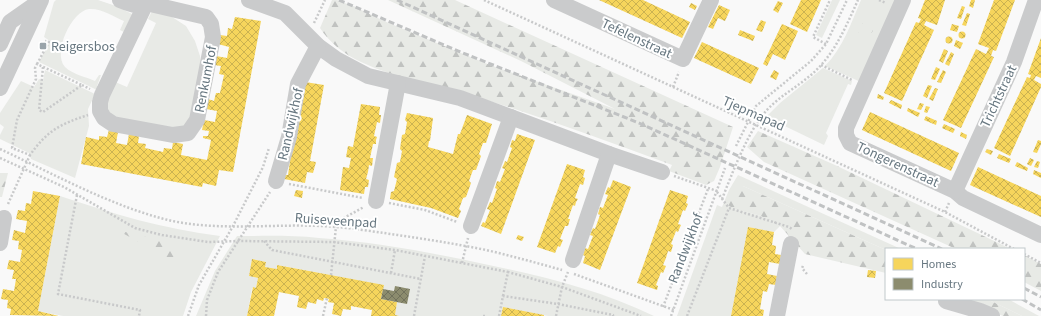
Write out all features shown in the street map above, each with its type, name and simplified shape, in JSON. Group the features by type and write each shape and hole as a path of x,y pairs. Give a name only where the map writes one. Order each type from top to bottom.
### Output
{"street":[{"name":"Renkumhof","path":"100,111 104,118 113,124 173,135 188,133 197,120 213,37 211,24 206,17 149,2 134,6 120,0"},
{"path":"249,0 285,13 313,41 336,59 368,76 460,98 609,154 662,172"},
{"name":"Tefelenstraat","path":"554,0 581,6 683,59 711,0"},
{"name":"Tongerenstraat","path":"903,0 846,128 846,135 850,143 955,191 962,198 1041,235"},
{"name":"Trichtstraat","path":"955,191 1014,62 1036,0"},
{"path":"0,44 10,22 41,1"},
{"path":"0,88 41,1"},
{"path":"100,111 102,95 149,2"},
{"name":"Randwijkhof","path":"276,181 289,137 298,84 313,41"},
{"path":"376,201 398,83"},
{"path":"471,226 511,117"},
{"path":"570,266 609,154"},
{"path":"0,243 4,218"},
{"path":"777,316 791,244"},
{"path":"946,301 992,316"}],"path":[{"name":"Tjepmapad","path":"484,0 945,212 1012,248"},
{"path":"826,44 813,37 830,0"},
{"path":"736,146 756,106 811,61 826,44 847,0"},
{"path":"722,199 756,125 777,101 821,65 846,27 858,0"},
{"path":"30,155 12,148 17,120 36,79 35,68 49,42 45,41"},
{"path":"37,64 82,85 43,112 39,110 43,67"},
{"path":"821,65 866,86"},
{"path":"4,218 9,200 30,155 45,137 52,130 68,122 100,111"},
{"name":"Ruiseveenpad","path":"0,149 103,197 132,209 165,219 190,224 336,227 428,239 570,266 663,307 674,310"},
{"path":"0,158 64,187 135,228 162,235 208,242 239,240 334,242 395,250 508,272 562,287 641,316"},
{"path":"671,316 725,168"},
{"path":"662,172 716,191 729,208 789,226 793,233 791,244"},
{"path":"206,316 207,300 218,272 276,181"},
{"name":"Randwijkhof","path":"663,307 708,189"},
{"path":"77,195 58,294 140,310 139,316"},
{"path":"331,275 336,227 340,220 376,201"},
{"path":"687,316 729,208"},
{"path":"188,316 199,285 233,226"},
{"path":"462,263 471,226"},
{"path":"264,241 272,250 421,279"},
{"path":"391,273 395,250"},
{"path":"1025,255 1041,263"},
{"path":"414,316 425,256"},
{"path":"804,261 802,268 807,274"},
{"path":"556,316 562,287 570,266"},
{"path":"499,316 508,272"},
{"path":"503,296 558,304 613,316"},
{"path":"323,316 326,298"}],"green space":[{"path":"56,0 98,0 116,6 132,14 124,32 120,30 124,21 103,11 89,9 83,11 76,17 66,33 62,43 61,52 65,67 75,73 95,81 99,75 101,75 97,90 39,62 50,41 44,37 54,2"},
{"path":"332,0 337,0 355,7 384,21 490,65 615,109 521,61 388,0 455,0 733,127 714,181 706,185 669,171 672,165 577,130 480,98 390,74 361,62 338,48 320,28"},
{"path":"832,0 840,0 822,38 816,35"},
{"path":"861,0 899,0 863,83 825,66 842,43"},
{"path":"153,9 172,17 186,26 195,41 200,56 201,70 190,121 184,131 131,121 109,115 106,95 113,81 127,87 156,23 148,19"},
{"path":"863,23 874,28 869,39 858,34"},
{"path":"823,68 852,81 851,85 848,84 826,133 828,136 824,145 766,117 780,103"},
{"path":"45,70 95,94 88,109 89,126 75,178 31,159 29,153 0,139 0,135 4,127 0,124 0,113 21,81 34,87 39,79 43,81"},
{"path":"758,131 835,165 1009,248 954,248 764,162 747,147"},
{"path":"0,173 8,173 2,197 0,197"},
{"path":"738,175 899,248 885,248 885,250 743,186 734,209 761,216 780,226 774,232 748,227 731,316 677,316 717,205 722,207 729,190"},
{"path":"743,186 885,250 885,273 805,254 780,226 761,216 734,209 728,205 737,188"},
{"path":"60,196 99,209 159,225 220,236 191,292 183,316 63,316 38,311"},
{"path":"117,230 175,244 179,262 164,263 155,251"},
{"path":"237,236 299,236 381,245 443,255 527,274 592,291 654,316 548,316 503,307 501,316 398,316 395,315 397,302 394,291 383,289 383,285 278,265 277,269 265,267 266,262 252,259 249,276 258,278 256,288 252,288 247,316 196,316 215,271"},
{"path":"1025,256 1041,264 1041,291 1025,283"},
{"path":"965,300 989,300 1022,316 1003,316"},
{"path":"989,300 1010,300 1039,316 1022,316"}],"building: Homes":[{"path":"599,0 643,0 690,22 682,38"},
{"path":"801,0 821,0 807,32 790,24"},
{"path":"925,0 945,0 937,25 926,21 924,25 934,30 902,101 884,93 916,22 919,23 921,19 918,18"},
{"path":"971,0 975,0 973,8 969,6"},
{"path":"994,0 1015,0 996,51 993,50 991,56 994,57 961,128 943,120 976,49 986,54 989,48 978,44"},
{"path":"778,1 783,3 778,13 773,10"},
{"path":"691,3 697,6 695,10 689,7"},
{"path":"719,5 730,10 725,21 718,18 713,29 708,27"},
{"path":"962,6 965,7 961,19 957,18"},
{"path":"967,13 970,14 966,26 962,25"},
{"path":"235,17 261,21 233,172 219,170 216,186 203,183 202,187 81,164 86,137 99,140 99,136 107,137 109,130 118,132 116,143 127,145 129,134 139,136 138,143 146,144 145,148 163,152 164,148 172,149 173,142 183,144 181,155 207,160 211,140 203,138 203,136 208,136 209,131 202,130 204,120 215,122 217,111 206,109 208,99 214,101 216,93 220,93 224,75 219,74 221,66 214,65 216,56 227,58 229,47 218,44 220,35 227,36 228,28 232,29"},
{"path":"761,20 766,22 762,32 756,30"},
{"path":"782,24 798,31 785,60 773,54 767,66 763,64"},
{"path":"952,24 959,26 957,32 950,30"},
{"path":"740,30 755,36 753,41 738,35"},
{"path":"962,31 965,32 965,38 962,39 959,38 958,35 959,32"},
{"path":"949,36 952,37 952,43 949,44 946,43 945,40 946,37"},
{"path":"1041,38 1041,78 1036,76 1034,80 1041,84 1041,87 1010,156 994,148 1027,77 1030,78 1031,75 1028,74"},
{"path":"956,40 963,43 960,49 954,46"},
{"path":"702,42 759,68 751,84 694,58"},
{"path":"944,49 948,51 943,63 939,61"},
{"path":"951,52 954,54 949,66 945,64"},
{"path":"936,67 940,69 935,80 931,79"},
{"path":"774,70 779,73 776,80 770,77"},
{"path":"943,70 946,72 941,83 937,82"},
{"path":"305,82 324,85 310,161 316,162 313,173 307,172 305,183 284,179 285,175 288,175 290,161 288,161"},
{"path":"928,85 932,86 927,98 923,96"},
{"path":"935,88 938,89 933,101 929,99"},
{"path":"878,94 884,97 883,100 877,98"},
{"path":"891,100 902,105 901,109 889,103"},
{"path":"920,103 924,104 921,110 917,109"},
{"path":"361,104 380,107 379,115 381,115 380,123 377,122 374,136 377,137 376,144 373,144 370,158 373,158 372,166 369,165 366,179 369,180 368,187 365,187 364,194 340,190 343,167 349,168 351,158 346,157 348,146 353,147"},
{"path":"926,106 930,107 927,113 924,112"},
{"path":"908,108 920,113 918,117 907,111"},
{"path":"870,112 959,153 951,171 862,130"},
{"path":"407,113 433,118 428,147 453,154 458,134 460,134 467,115 492,124 486,143 483,143 479,154 481,156 476,170 473,170 469,181 471,183 466,197 463,198 459,209 461,211 458,218 431,208 390,199 391,192 394,191 397,179 394,177 397,163 400,162 402,135 405,134 407,122 405,120"},
{"path":"926,116 937,121 936,125 924,120"},
{"path":"944,124 955,129 953,133 942,128"},
{"path":"961,132 967,135 966,139 960,136"},
{"path":"517,134 535,140 501,234 481,226 483,222 485,223 490,210 487,209 490,202 492,203 497,189 495,188 497,181 500,182 505,169 502,168 505,161 507,162 512,148 510,147 512,140 515,141"},
{"path":"1038,140 1041,141 1041,144 1037,153 1033,152"},
{"path":"987,149 993,151 991,155 985,152"},
{"path":"999,154 1011,159 1009,163 997,158"},
{"path":"1030,158 1034,160 1031,166 1027,164"},
{"path":"1037,161 1040,162 1038,168 1034,167"},
{"path":"1017,162 1028,168 1027,171 1015,166"},
{"path":"567,164 585,170 583,177 585,178 583,185 580,184 575,198 578,199 575,206 573,205 568,219 570,219 568,226 565,226 560,239 563,240 555,253 537,247"},
{"path":"978,167 1041,196 1041,217 970,185"},
{"path":"1034,170 1041,173 1041,178 1033,174"},
{"path":"613,180 631,187 600,270 583,263 585,256 583,255 585,248 588,249 593,236 590,235 593,228 595,229 600,215 598,214 600,207 603,208 608,195 605,194 608,187 610,188"},
{"path":"296,190 303,191 302,198 294,196"},
{"path":"670,190 688,196 686,203 688,204 685,211 683,210 678,224 681,225 678,232 676,231 671,244 673,245 671,252 668,251 663,265 666,266 663,273 661,272 656,285 658,286 657,290 637,283"},
{"path":"33,191 60,196 38,311 59,316 10,315 11,309 7,308 8,300 1,299 3,289 14,291 16,279 12,279 14,270 7,269 9,260 20,262 22,250 18,249 19,241 12,240 14,230 25,233 27,221 16,219 18,210 25,211 26,203 31,204"},
{"path":"748,227 774,232 772,245 776,246 775,254 781,255 780,264 769,262 767,274 777,276 776,285 769,284 767,292 763,291 760,309 764,310 763,316 731,316"},
{"path":"518,235 524,237 522,241 516,239"},
{"path":"252,259 266,262 265,267 277,269 277,265 384,285 381,299 397,302 395,315 399,316 371,316 372,310 351,306 351,310 343,309 341,316 332,314 334,303 328,302 329,299 324,298 323,301 317,299 316,304 308,302 306,309 297,307 299,296 279,292 274,316 247,316 253,287 256,288 258,278 249,276"},
{"path":"868,270 876,271 875,278 867,277"},
{"path":"503,307 544,315 544,316 501,316"}],"building: Industry":[{"path":"395,286 410,289 407,304 381,299 383,289 394,291"}],"railway":[{"path":"339,0 458,51 639,123 915,248"},
{"path":"397,0 940,248"},
{"path":"1025,289 1041,297"},
{"path":"1024,300 1041,310"}],"place":[{"name":"Reigersbos","path":"43,46"}]}
